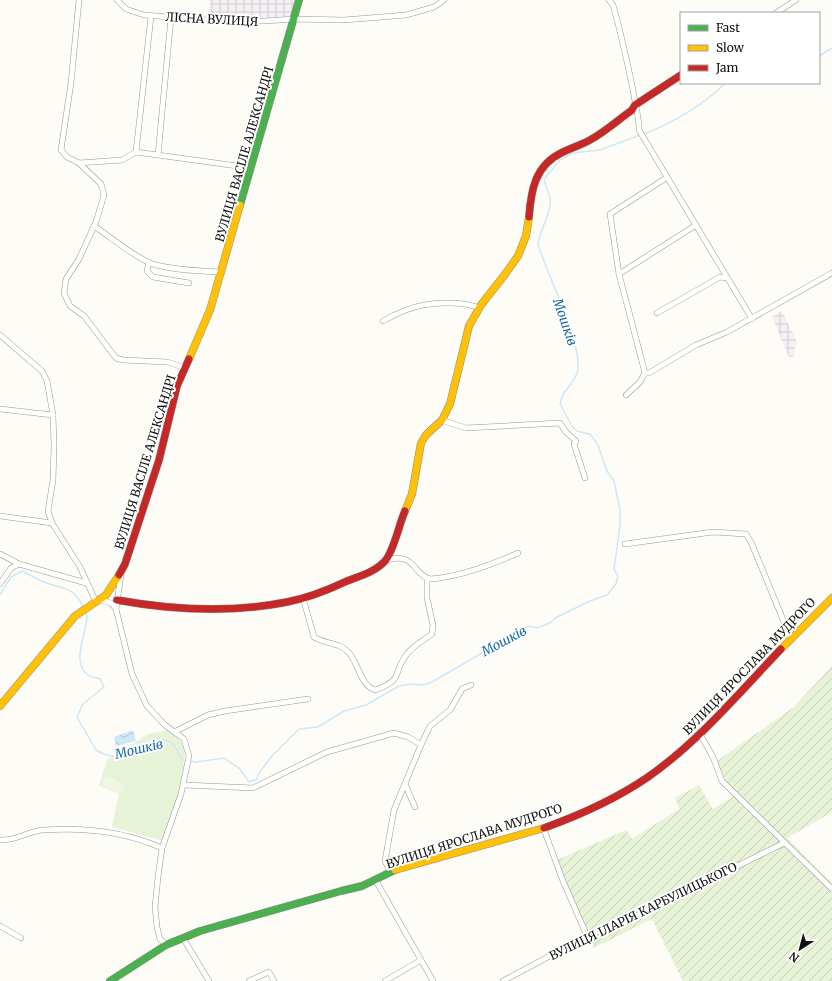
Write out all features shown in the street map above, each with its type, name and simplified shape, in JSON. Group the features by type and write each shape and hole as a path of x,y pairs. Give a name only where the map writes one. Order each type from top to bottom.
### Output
{"main road":[{"name":"ВУЛИЦЯ ВАСІЛЕ АЛЕКСАНДРІ","path":"0,706 63,629 79,613 99,601 111,589 121,574 159,460 177,386 203,330 222,272 299,0"},
{"path":"117,600 138,604 205,609 280,603 325,591 376,569 386,560 412,494 421,443 424,436 444,417 454,392 460,355 467,331 480,308 513,267 524,244 534,183 539,170 551,159 590,140 632,110 635,105 680,76"},
{"name":"ВУЛИЦЯ ЯРОСЛАВА МУДРОГО","path":"110,981 166,945 200,931 341,891 357,890 390,872 482,847 543,827 587,810 634,787 678,754 700,734 832,598"}],"street":[{"path":"79,0 71,83 62,152 67,157 80,163 101,184 104,195 94,226 79,259 66,279 64,292 70,306 84,316 116,358 123,360 167,362 186,368"},
{"name":"ЛІСНА ВУЛИЦЯ","path":"117,0 130,12 171,18 221,21 265,21 294,19 344,20 406,15 434,7 444,0"},
{"path":"609,0 613,5 627,55 635,105 639,114 639,130 666,178 752,319"},
{"path":"778,12 796,0"},
{"path":"136,152 151,16"},
{"path":"158,155 171,18"},
{"path":"80,163 122,160 136,152 252,168"},
{"path":"645,373 642,368 619,274 610,214 666,178"},
{"path":"619,274 696,225"},
{"path":"94,226 134,255 149,263 222,272"},
{"path":"149,263 148,271 153,277 189,283"},
{"path":"645,373 649,373 696,345 727,332 752,319 832,273"},
{"path":"657,313 720,277 727,278"},
{"path":"383,321 404,310 418,306 463,304 480,308"},
{"path":"0,335 42,372 47,381 53,415 53,480 48,511 52,523 80,567 86,583 99,601 111,603 116,609"},
{"path":"626,395 640,382 645,373"},
{"path":"0,409 53,415"},
{"path":"441,420 466,428 560,423 566,432 576,441 574,444 585,478"},
{"path":"0,516 52,523"},
{"path":"625,544 712,532 746,534 751,542 791,639"},
{"path":"427,579 438,579 460,573 497,562 518,553"},
{"path":"0,554 19,564 86,583"},
{"path":"303,598 314,637 349,652 369,687 376,690 395,680 406,655 420,641 432,634 433,625 427,598 427,579 411,563 403,559 394,558 386,560"},
{"path":"0,584 11,568 19,564"},
{"path":"121,574 116,609 132,674 139,691 156,717 165,725 176,731 187,743 190,756 184,785 162,848 155,907 160,939 166,945"},
{"path":"390,872 385,860 394,810 421,745 430,726 450,710 462,689 471,685"},
{"path":"176,731 208,716 225,711 308,700"},
{"path":"184,785 253,788 327,752 394,733 408,737 421,745"},
{"path":"700,734 713,757 722,781 832,889"},
{"path":"405,784 415,807"},
{"path":"543,827 587,936"},
{"path":"0,840 18,838 42,830 101,831 141,838 162,848"},
{"name":"ВУЛИЦЯ ІЛАРІЯ КАРБУЛИЦЬКОГО","path":"503,981 587,936 638,915 784,843"},
{"path":"376,881 433,981"},
{"path":"0,926 22,938"},
{"path":"183,938 209,981"},
{"path":"385,981 420,960"},
{"path":"249,981 269,972 274,981"}],"shaded area":[{"path":"207,0 295,0 291,18 208,19 210,2"},
{"path":"782,311 796,340 794,356 789,357 772,317"}],"green space":[{"path":"832,666 832,812 787,838 832,883 832,981 683,981 652,919 594,948 557,860 626,830 632,839 679,809 675,798 699,785 713,809 737,794 723,778 717,761 794,707"},
{"path":"168,730 185,746 182,784 164,841 112,827 119,794 99,786 107,760 148,734"},
{"path":"105,776 125,784 121,794 101,786"}],"water":[{"path":"133,730 136,741 116,746 114,737"}],"waterway":[{"name":"Мошків","path":"820,55 832,48"},
{"name":"Мошків","path":"644,134 687,113 698,106 724,84"},
{"name":"Мошків","path":"86,611 87,617 80,652 80,661 82,669 88,675 100,679 104,687 83,704 77,717 96,750 113,756 166,740 173,744 183,760 196,762 224,758 240,769 249,782 257,779 259,773 272,756 299,729 318,727 344,711 366,705 399,686 411,684 423,685 432,682 529,626 537,628 550,623 557,617 590,601 607,595 616,584 618,576 614,569 620,525 620,509 614,481 607,471 598,445 590,434 577,431 572,426 560,404 563,394 577,373 577,356 569,324 538,244 548,215 550,203 550,197 544,179 560,160 573,153 600,150 640,135"},
{"name":"Мошків","path":"0,595 11,577 22,571 41,581 67,589 76,595 84,608"}],"traffic: fast":[{"path":"240,205 299,0"},
{"path":"110,981 166,945 200,931 362,886 395,870"}],"traffic: slow":[{"path":"189,359 210,310 240,205"},
{"path":"405,511 412,494 421,443 426,435 442,420 450,404 469,326 481,305 518,256 526,236 529,217"},
{"path":"0,706 75,616 106,595 119,575"},
{"path":"781,649 832,598"},
{"path":"395,870 544,828"}],"traffic: jam":[{"path":"529,217 531,197 536,180 545,165 552,158 587,142 601,133 632,110 635,105 680,76"},
{"path":"119,575 125,564 159,460 177,386 189,359"},
{"path":"117,600 180,608 224,609 266,605 310,596 367,573 381,565 391,551 405,511"},
{"path":"544,828 571,818 611,799 648,777 701,733 781,649"}]}
